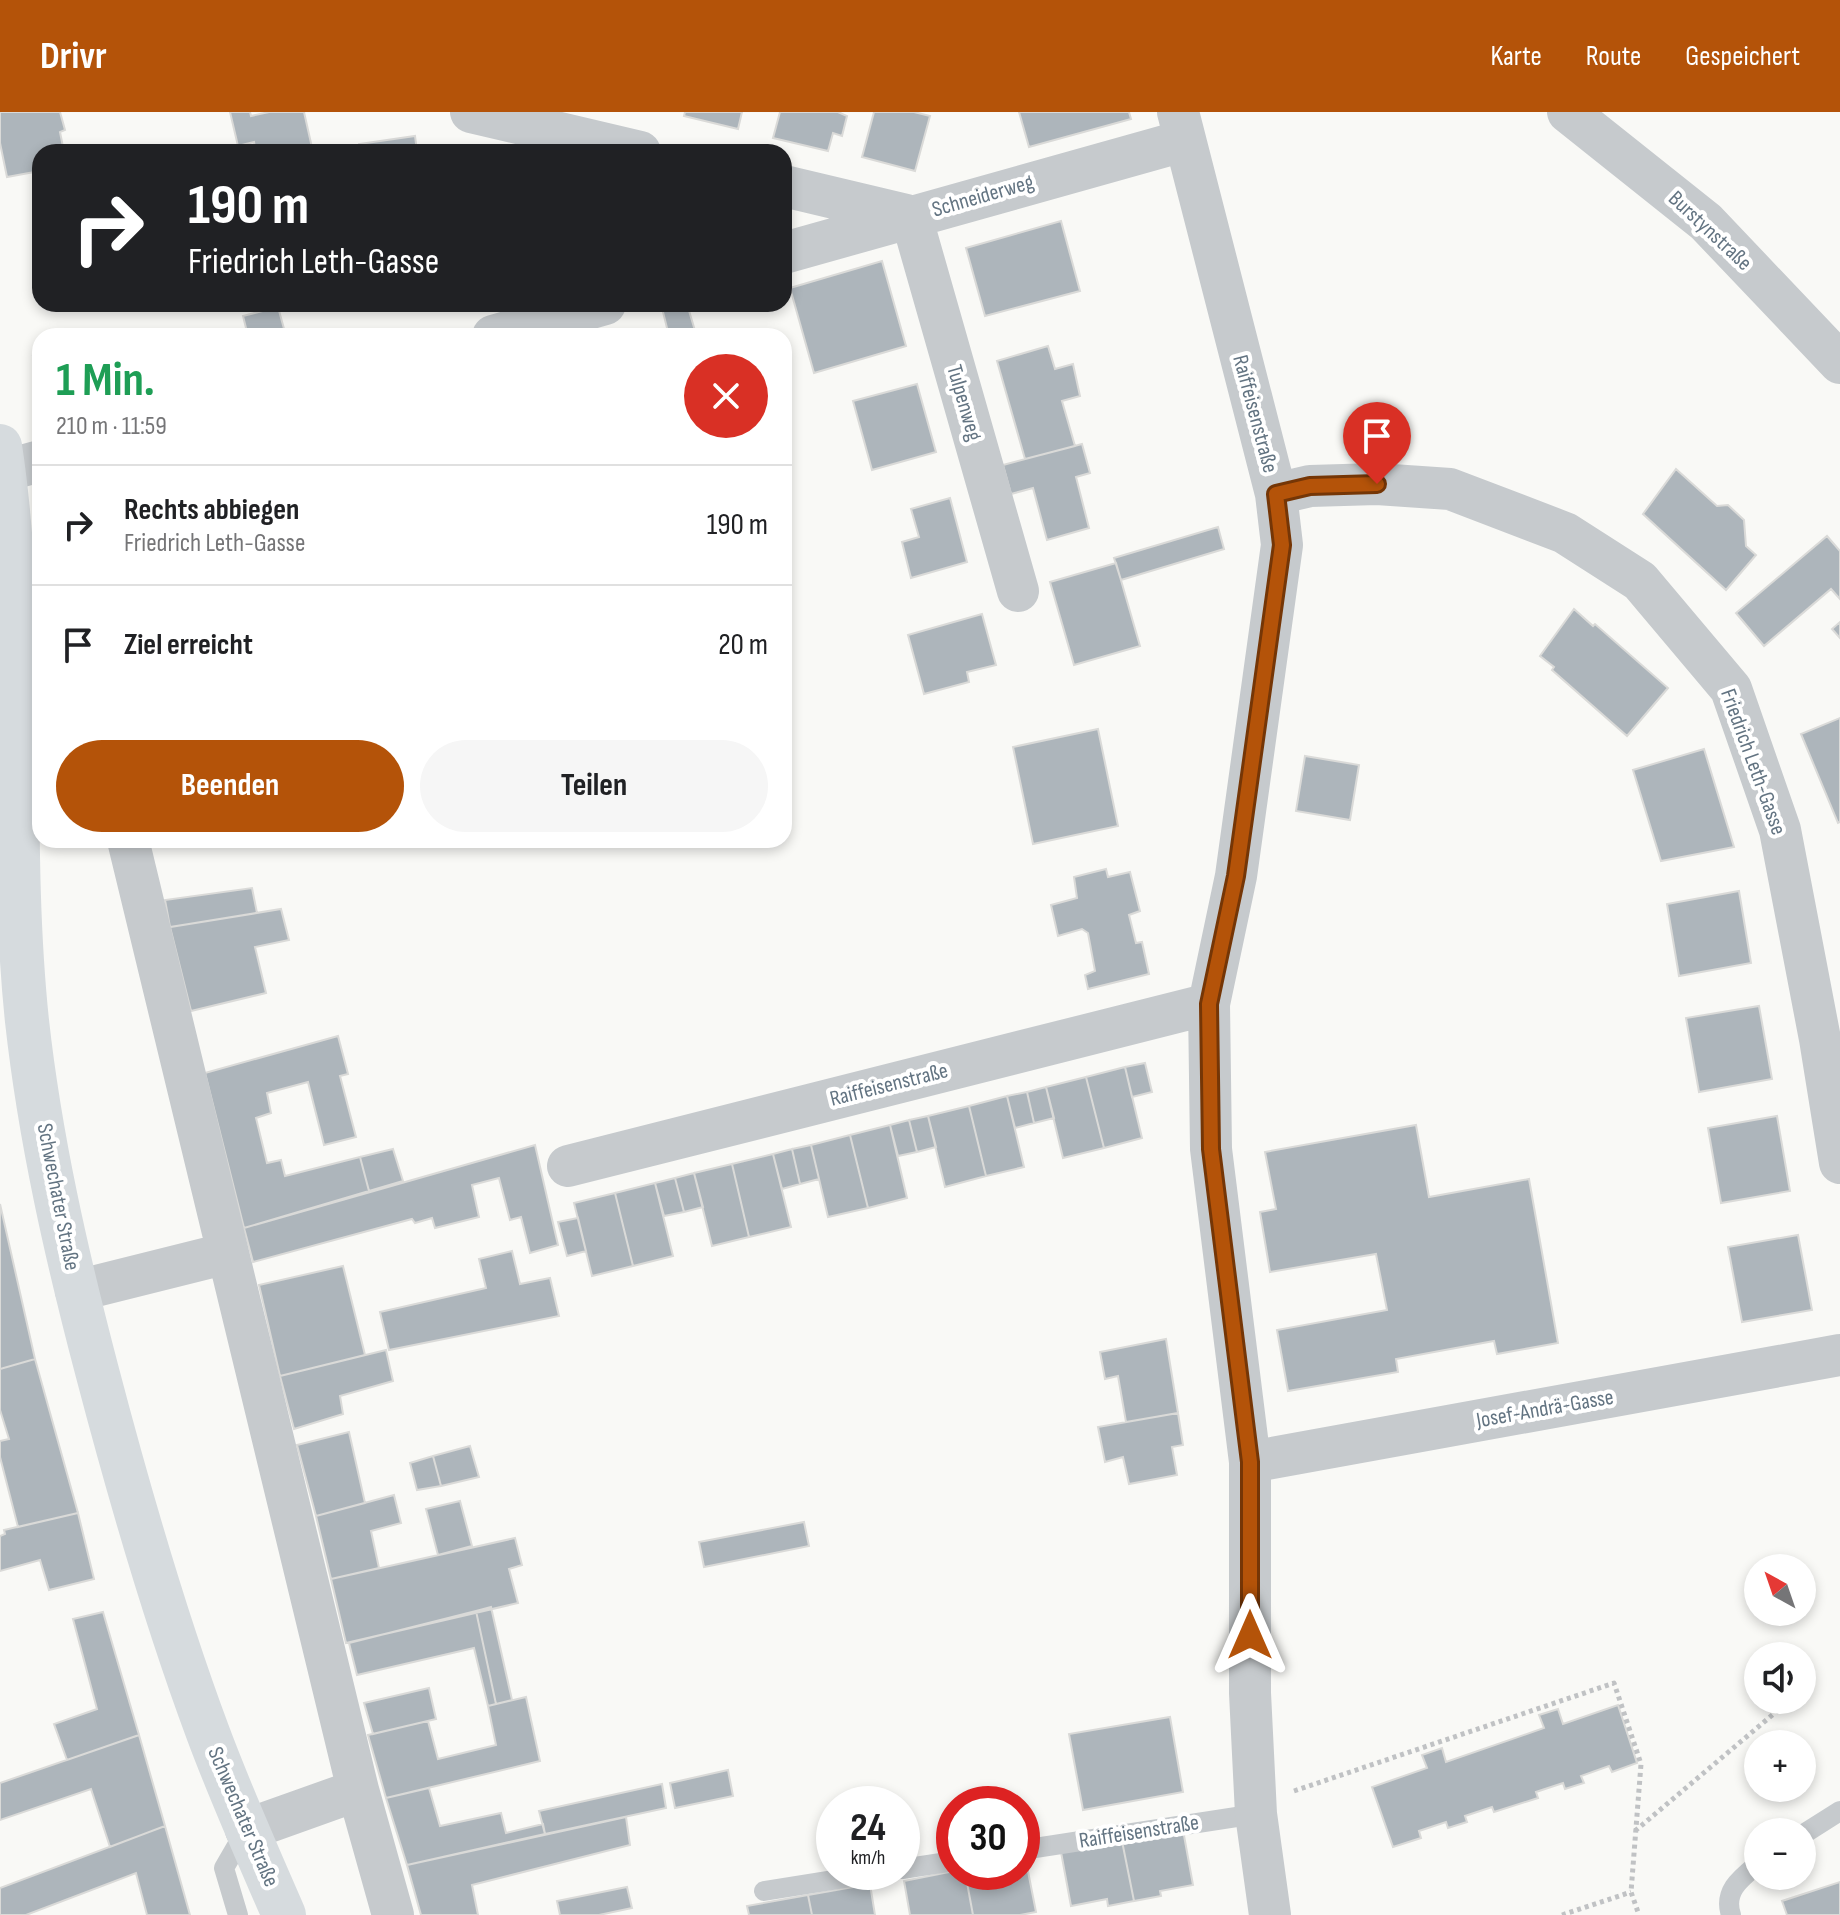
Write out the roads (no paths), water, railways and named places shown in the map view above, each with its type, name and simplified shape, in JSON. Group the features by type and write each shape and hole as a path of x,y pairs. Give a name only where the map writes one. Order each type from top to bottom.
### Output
{"main road":[{"name":"Schwechater Straße","path":"15,459 26,592 8,655 17,905 28,1024 48,1156 76,1291 124,1475 207,1730 246,1830 284,1915"}],"street":[{"path":"471,112 606,144"},
{"name":"Burstynstraße","path":"1568,112 1706,222 1840,363"},
{"name":"Schneiderweg","path":"792,251 911,216 1180,126"},
{"name":"Raiffeisenstraße","path":"1180,126 1276,494 1282,545 1236,876 1209,1004 1211,1149 1250,1462 1250,1693 1256,1809 1270,1915"},
{"path":"792,188 911,216"},
{"name":"Tulpenweg","path":"911,216 1018,591"},
{"path":"521,328 577,312"},
{"name":"Friedrich Leth-Gasse","path":"1276,494 1324,485 1377,484 1450,489 1565,533 1640,581 1731,689 1780,830 1840,1163"},
{"path":"130,848 358,1790 393,1915"},
{"name":"Raiffeisenstraße","path":"568,1166 1209,1004"},
{"path":"76,1291 228,1253"},
{"name":"Josef-Andrä-Gasse","path":"1250,1462 1840,1355"},
{"path":"246,1830 358,1790"}],"lane":[{"name":"Raiffeisenstraße","path":"1040,1847 1256,1809"},
{"path":"1816,1826 1840,1811"},
{"path":"238,1915 224,1868 246,1830"},
{"path":"1731,1915 1728,1907 1734,1883 1744,1875"},
{"path":"764,1891 816,1883"}]}
